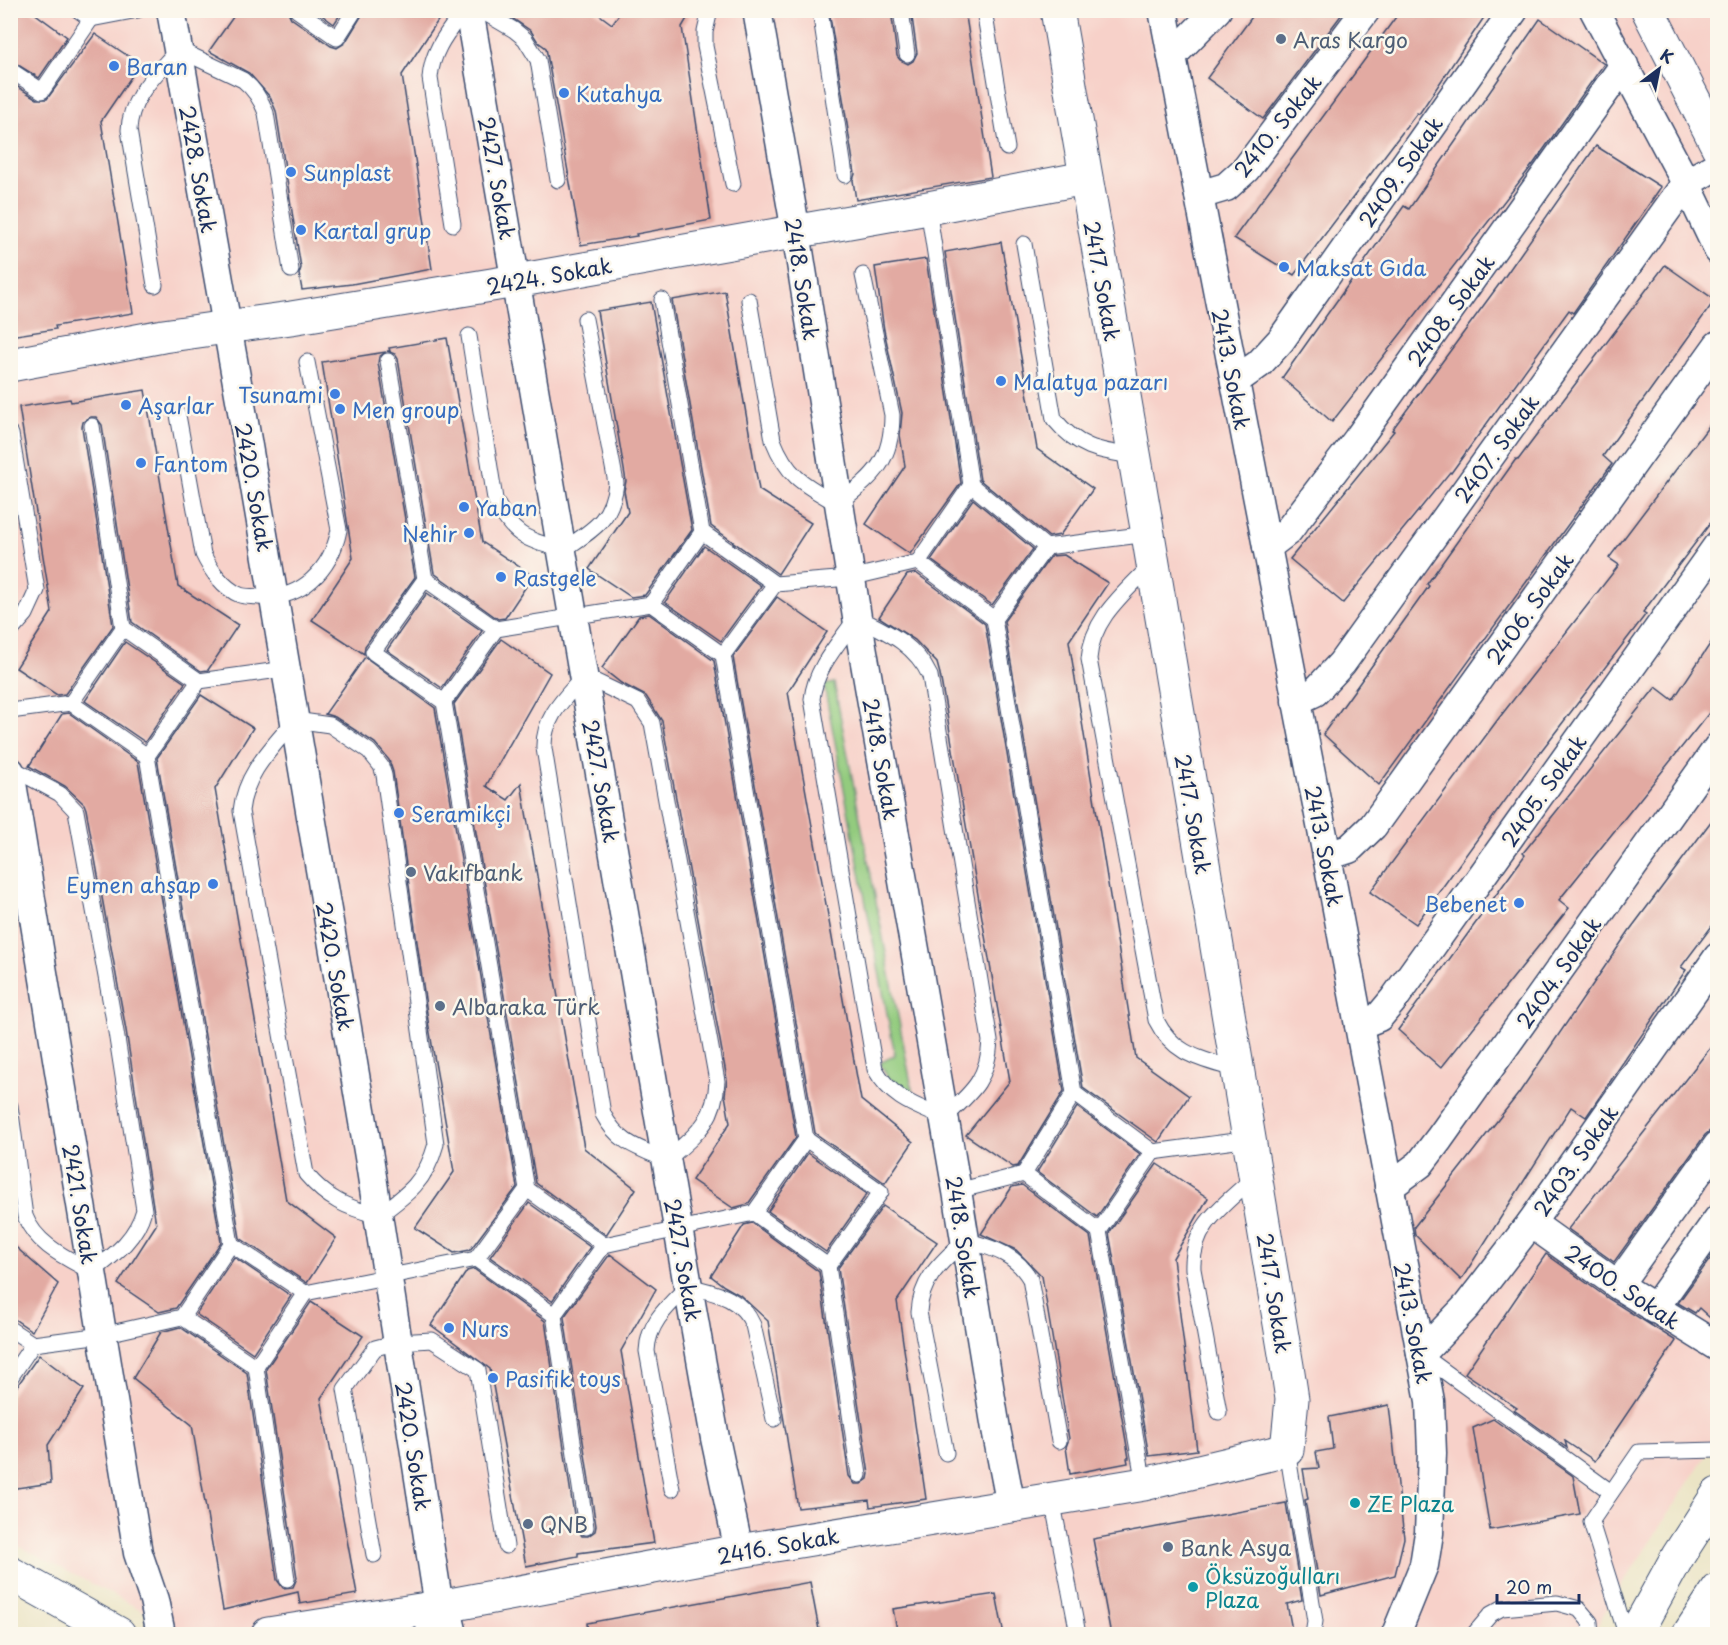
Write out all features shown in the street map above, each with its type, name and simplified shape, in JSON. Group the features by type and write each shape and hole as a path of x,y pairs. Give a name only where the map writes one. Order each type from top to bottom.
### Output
{"main road":[{"name":"2417. Sokak","path":"1056,10 1239,1071 1292,1399 1287,1450"},
{"path":"1648,10 1718,147"},
{"name":"2424. Sokak","path":"10,365 163,336 516,281 1085,178"},
{"name":"2416. Sokak","path":"268,1635 441,1625 739,1551 1144,1484 1287,1450"},
{"path":"1635,1635 1678,1556 1718,1494"},
{"path":"10,1573 119,1635"},
{"path":"1689,1635 1718,1590"}],"street":[{"name":"2428. Sokak","path":"171,10 227,327"},
{"name":"2427. Sokak","path":"470,10 688,1286 715,1438 739,1551"},
{"name":"2418. Sokak","path":"757,10 796,232 850,578 1011,1506"},
{"name":"2413. Sokak","path":"1163,10 1430,1401 1432,1453 1430,1533 1424,1565 1396,1635"},
{"path":"1172,56 1217,10"},
{"name":"2410. Sokak","path":"1199,195 1226,188 1246,169 1366,10"},
{"name":"2409. Sokak","path":"1235,381 1259,364 1281,340 1514,10"},
{"path":"1594,10 1686,183 1718,250"},
{"name":"2408. Sokak","path":"1266,547 1288,531 1357,440 1624,66"},
{"path":"1686,183 1718,165"},
{"name":"2407. Sokak","path":"1296,701 1315,693 1342,663 1686,183"},
{"name":"2420. Sokak","path":"227,327 388,1276 441,1625"},
{"name":"2406. Sokak","path":"1327,856 1349,849 1373,826 1718,345"},
{"name":"2405. Sokak","path":"1359,1025 1379,1017 1394,999 1718,545"},
{"name":"2404. Sokak","path":"1389,1187 1420,1164 1439,1140 1718,747"},
{"name":"2421. Sokak","path":"10,771 138,1553 154,1600 161,1635"},
{"name":"2403. Sokak","path":"1421,1354 1467,1306 1531,1223 1718,957"},
{"path":"1618,1285 1718,1144"},
{"path":"1654,1309 1718,1219"},
{"name":"2400. Sokak","path":"1531,1223 1654,1309 1718,1347"},
{"path":"1706,1635 1718,1633"}],"lane":[{"path":"10,70 42,91 84,15 138,10"},
{"path":"297,10 337,38 355,10"},
{"path":"453,224 430,78 431,65 439,44 464,10"},
{"path":"480,10 525,39 538,60 558,180"},
{"path":"710,10 705,32 705,46 733,184"},
{"path":"818,10 821,17 845,175"},
{"path":"901,10 907,54"},
{"path":"984,10 1007,148"},
{"path":"156,285 129,120 136,99 178,49 243,80 263,104 291,270"},
{"path":"928,208 971,485 1046,547 1150,549"},
{"path":"1023,244 1054,419 1070,436 1083,445 1097,451 1134,456"},
{"path":"749,300 773,440 779,456 798,480 838,504 872,477 882,463 892,431 892,415 863,275"},
{"path":"662,300 702,532 775,584 850,578 918,562 971,485"},
{"path":"470,336 495,499 507,521 517,532 529,540 563,550 604,520 613,503 616,483 585,320"},
{"path":"388,361 425,579 373,652 444,702"},
{"path":"178,416 203,554 209,566 228,587 240,595 274,598 309,584 321,572 336,544 339,530 306,362"},
{"path":"71,703 123,628 92,426"},
{"path":"10,632 26,614 37,590 11,434"},
{"path":"425,579 496,629 574,617 651,603 702,532"},
{"path":"994,619 1046,547"},
{"path":"1150,549 1103,616 1092,638 1089,658 1156,1020 1162,1032 1189,1055 1239,1071"},
{"path":"918,562 994,619 1074,1093 1024,1174 957,1191"},
{"path":"723,655 775,584"},
{"path":"586,1527 554,1315 604,1245 754,1213 806,1139 723,655 651,603"},
{"path":"857,616 905,644 919,657 930,676 990,1041 986,1069 980,1081 973,1091 944,1118 907,1102 886,1086 875,1069 871,1046 812,699 819,672 857,616"},
{"path":"123,628 199,681 286,669"},
{"path":"496,629 444,702 527,1189 604,1245"},
{"path":"584,676 631,697 645,709 652,723 717,1081 716,1095 708,1120 667,1160 623,1140 614,1132 603,1114 543,738 553,712 584,676"},
{"path":"10,1329 33,1344 102,1335 182,1317 231,1244 147,756 199,681"},
{"path":"10,711 71,703 147,756"},
{"path":"295,720 330,724 369,752 381,766 384,775 436,1144 427,1170 418,1184 378,1216 340,1204 316,1186 306,1174 241,810 242,797 252,774 295,720"},
{"path":"10,767 60,794 76,811 118,1043 144,1210 141,1221 128,1242 92,1272 46,1245 28,1224 10,1107"},
{"path":"1074,1093 1153,1152 1250,1139"},
{"path":"806,1139 881,1192 828,1266 859,1475"},
{"path":"1099,1231 1153,1152"},
{"path":"1024,1174 1099,1231 1144,1484"},
{"path":"1219,1412 1193,1255 1196,1242 1206,1224 1256,1175"},
{"path":"287,1579 256,1367 305,1293 477,1259 527,1189"},
{"path":"754,1213 828,1266"},
{"path":"946,1453 919,1312 927,1280 965,1240 1000,1250 1009,1255 1025,1270 1030,1279 1059,1441"},
{"path":"231,1244 305,1293"},
{"path":"477,1259 554,1315"},
{"path":"672,1489 647,1341 654,1322 688,1286 725,1296 735,1301 750,1316 774,1419"},
{"path":"182,1317 256,1367"},
{"path":"374,1555 345,1389 375,1348 398,1342 432,1340 478,1370 506,1546"},
{"path":"10,1378 33,1344"},
{"path":"1421,1354 1611,1492"},
{"path":"1287,1450 1316,1621 1313,1635"},
{"path":"1626,1635 1591,1522 1640,1452 1718,1450"},
{"path":"1052,1499 1078,1635"},
{"path":"1474,1635 1491,1614 1502,1608 1557,1603 1579,1608 1590,1622 1591,1635"}],"shaded area":[{"path":"10,11 1717,11 1717,1438 1604,1613 1593,1634 188,1634 11,1542"}],"green space":[{"path":"834,683 913,1094 888,1078 880,1063 895,1055 824,685"}],"building":[{"path":"10,10 30,10 67,37 39,78 10,60"},
{"path":"238,10 287,10 291,18 337,48 345,43 365,10 445,10 402,75 432,269 352,284 302,290 299,274 301,268 276,111 270,97 249,73 209,51"},
{"path":"315,10 343,10 334,24"},
{"path":"500,10 593,10 612,24 622,10 692,10 682,27 711,220 581,245 546,48 538,42 531,31"},
{"path":"829,10 891,10 897,56 908,64 913,61 917,53 911,10 965,10 991,177 856,200 853,180 855,174"},
{"path":"1257,10 1345,10 1263,119 1207,78"},
{"path":"1401,10 1489,10 1419,114 1417,113 1294,275 1234,238"},
{"path":"1540,19 1604,64 1534,163 1332,422 1282,378 1404,206 1409,209"},
{"path":"95,34 140,64 101,121 133,313 10,336 10,82 37,99 47,99"},
{"path":"1596,146 1661,187 1573,313 1569,310 1451,473 1343,603 1290,559 1394,431 1392,430 1503,279"},
{"path":"1001,242 1037,449 1093,489 1060,535 1049,537 980,480 945,252"},
{"path":"926,259 961,483 910,554 866,524 905,466 900,435 902,413 884,330 875,267"},
{"path":"1665,265 1715,300 1603,456 1612,464 1379,785 1323,734 1516,459 1518,460"},
{"path":"725,291 759,490 811,523 778,574 711,526 672,300"},
{"path":"651,302 692,530 645,595 631,597 589,569 628,512 624,491 626,481 597,311"},
{"path":"447,338 482,542 533,576 505,618 498,619 434,573 398,359 395,354 387,351 390,351 389,348"},
{"path":"386,352 379,357 378,363 415,577 365,646 364,654 312,620 353,558 322,362"},
{"path":"145,390 178,586 238,625 208,670 201,671 132,622 102,425 96,417 90,417 83,422 82,427 113,626 65,694 57,695 16,668 52,612 19,407 70,399 71,402"},
{"path":"1718,414 1718,513 1643,612 1646,614 1541,751 1416,924 1370,892 1499,718 1619,565 1609,558"},
{"path":"973,499 1033,549 992,605 931,560"},
{"path":"704,546 761,586 721,641 665,602"},
{"path":"1064,555 1108,583 1069,641 1136,1058 1189,1096 1158,1142 1083,1088 1004,621 1051,556"},
{"path":"916,573 985,624 1064,1091 1018,1166 1013,1167 966,1135 1010,1081 940,674 937,663 915,640 879,617 907,575"},
{"path":"427,593 482,631 442,688 387,650"},
{"path":"777,597 827,632 788,692 861,1100 913,1142 885,1183 815,1133 733,657"},
{"path":"649,614 714,661 796,1137 748,1204 733,1208 692,1180 730,1123 725,1095 727,1079 662,721 646,696 621,683 602,668 639,616"},
{"path":"1718,632 1718,718 1709,713 1559,900 1569,908 1441,1068 1398,1030 1525,855 1523,853 1656,687 1673,700"},
{"path":"501,639 550,673 486,786 508,800 521,783 584,1148 636,1189 606,1235 536,1183 454,704"},
{"path":"125,642 185,683 145,742 85,701"},
{"path":"365,657 435,708 517,1187 470,1250 454,1253 415,1228 454,1172 429,1027 393,772 389,760 375,743 335,717 325,714"},
{"path":"201,695 253,728 215,789 286,1200 336,1238 307,1283 240,1238 157,758"},
{"path":"69,713 138,762 221,1242 176,1308 159,1312 118,1284 156,1225 126,1030 86,809 84,804 65,786 29,766 62,714"},
{"path":"1718,812 1718,918 1681,967 1686,970 1586,1117 1571,1107 1461,1280 1415,1235 1414,1227 1519,1093 1629,931"},
{"path":"1718,1038 1718,1129 1711,1130 1705,1135 1614,1262 1568,1229"},
{"path":"1077,1107 1140,1154 1097,1217 1037,1172"},
{"path":"808,1153 867,1194 826,1252 768,1211"},
{"path":"1157,1164 1208,1198 1173,1258 1197,1450 1149,1456 1109,1233"},
{"path":"1022,1185 1090,1236 1129,1458 1127,1458 1128,1463 1070,1474 1066,1447 1069,1439 1042,1276 1016,1250 981,1234 1012,1187"},
{"path":"529,1203 590,1247 552,1301 490,1257"},
{"path":"883,1206 937,1242 897,1301 926,1499 870,1507 869,1500 798,1508 768,1321 740,1295 711,1276 744,1225 752,1223 819,1272 849,1476 855,1484 861,1484 868,1479 869,1474 838,1268"},
{"path":"10,1242 58,1284 32,1331 10,1316"},
{"path":"1718,1248 1718,1325 1699,1308 1695,1313 1678,1303"},
{"path":"610,1254 656,1289 621,1351 654,1543 578,1553 578,1556 526,1566 490,1369 431,1325 467,1271 474,1269 545,1321 576,1528 582,1536 588,1536 595,1531 596,1526 564,1317"},
{"path":"1546,1254 1609,1299 1676,1341 1595,1461 1565,1441 1567,1448 1514,1410 1517,1408 1465,1373"},
{"path":"234,1257 291,1296 253,1353 196,1314"},
{"path":"311,1302 363,1336 321,1398 357,1594 300,1604 298,1592 223,1610 192,1425 133,1378 161,1332 180,1327 247,1373 277,1580 283,1588 293,1587 297,1578 266,1369"},
{"path":"39,1355 84,1389 48,1445 51,1483 10,1489 10,1396"},
{"name":"ZE Plaza","path":"1389,1405 1404,1538 1395,1575 1321,1595 1305,1500 1308,1499 1303,1469 1319,1468 1316,1452 1333,1449 1329,1417"},
{"path":"1493,1419 1573,1476 1580,1514 1490,1530 1473,1428"},
{"name":"Öksüzoğulları Plaza","path":"1286,1503 1302,1600 1287,1604 1293,1635 1111,1635 1093,1539"},
{"path":"810,1582 820,1635 588,1635 587,1623"},
{"path":"996,1594 1004,1635 898,1635 893,1609"}],"place":[{"name":"Aras Kargo","path":"1281,39"},
{"name":"Baran","path":"114,66"},
{"name":"Kutahya","path":"564,93"},
{"name":"Sunplast","path":"291,172"},
{"name":"Kartal grup","path":"301,230"},
{"name":"Maksat Gıda","path":"1284,267"},
{"name":"Malatya pazarı","path":"1001,381"},
{"name":"Tsunami","path":"335,394"},
{"name":"Aşarlar","path":"126,405"},
{"name":"Men group","path":"340,409"},
{"name":"Fantom","path":"141,463"},
{"name":"Yaban","path":"464,507"},
{"name":"Nehir","path":"469,533"},
{"name":"Rastgele","path":"501,577"},
{"name":"Seramikçi","path":"399,813"},
{"name":"Vakıfbank","path":"411,872"},
{"name":"Eymen ahşap","path":"213,884"},
{"name":"Bebenet","path":"1519,903"},
{"name":"Albaraka Türk","path":"440,1006"},
{"name":"Nurs","path":"449,1328"},
{"name":"Pasifik toys","path":"493,1378"},
{"name":"ZE Plaza","path":"1355,1503"},
{"name":"QNB","path":"528,1524"},
{"name":"Bank Asya","path":"1168,1547"},
{"name":"Öksüzoğulları Plaza","path":"1193,1587"}]}
